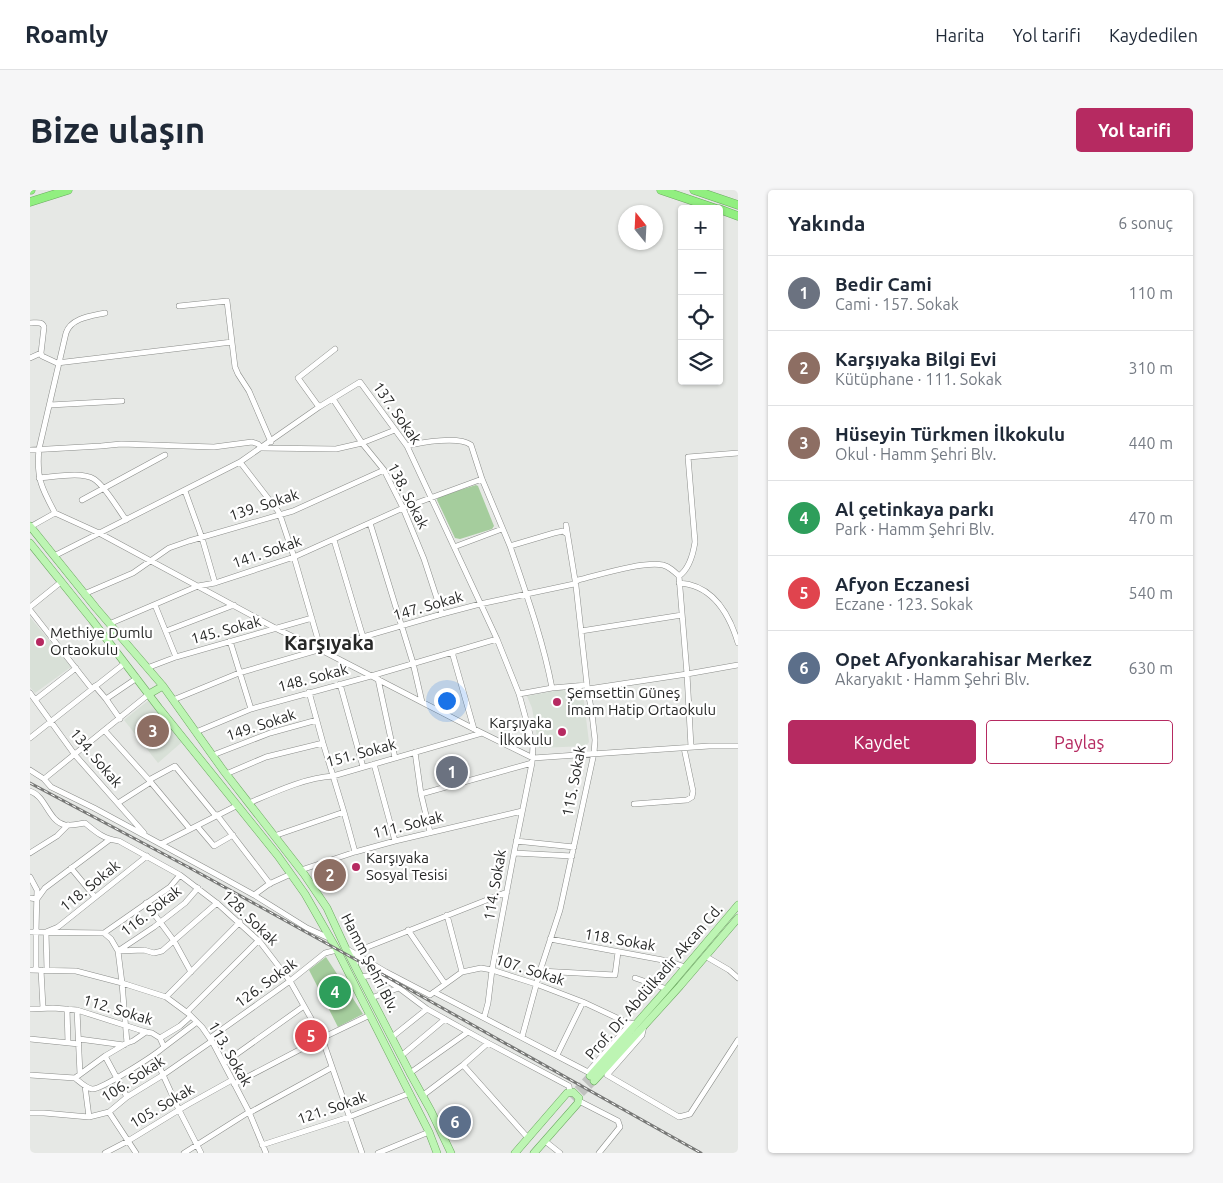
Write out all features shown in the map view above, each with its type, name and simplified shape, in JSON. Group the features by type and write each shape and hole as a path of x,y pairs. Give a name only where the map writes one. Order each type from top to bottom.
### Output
{"highway":[{"path":"30,202 68,190"},
{"path":"661,190 706,205"},
{"path":"694,190 738,205"},
{"path":"723,211 738,216"}],"main road":[{"name":"Hamm Şehri Blv.","path":"30,526 84,594 174,700 226,774 301,870 327,908 346,949 451,1153"},
{"name":"Hamm Şehri Blv.","path":"30,543 159,708 238,805 310,902 337,950 410,1094 437,1153"},
{"path":"149,694 163,686"},
{"path":"159,708 174,700"},
{"name":"Prof. Dr. Abdülkadir Akcan Cd.","path":"592,1078 641,1023 685,967 738,905"},
{"name":"Prof. Dr. Abdülkadir Akcan Cd.","path":"641,1023 680,986 738,918"},
{"path":"514,1153 567,1093 578,1103 534,1153"},
{"path":"520,1153 573,1098"},
{"path":"528,1153 573,1098"}],"street":[{"path":"179,306 227,301 235,367 249,391 271,442"},
{"path":"105,313 75,322 70,326 66,334 38,460 39,478 55,513 99,533 277,629 482,732 533,760"},
{"path":"30,323 40,323 44,326 41,353 42,356 54,363 232,342"},
{"path":"320,407 298,378 335,349"},
{"path":"30,358 41,353"},
{"name":"137. Sokak","path":"54,556 240,462 360,382 408,446 497,639 519,694 533,745 533,760"},
{"name":"138. Sokak","path":"333,399 362,443 384,470 403,508 424,558 442,614"},
{"path":"50,405 122,401"},
{"path":"30,450 121,444 214,447 252,442 262,448 336,449 362,443 395,430"},
{"path":"408,446 451,440 467,442 471,445 482,479 510,546 527,594 548,666 552,688"},
{"path":"691,747 687,674 678,576 688,566 694,552 695,542 688,456 738,452"},
{"path":"82,500 165,455"},
{"path":"240,462 280,515 321,650"},
{"name":"139. Sokak","path":"84,594 133,573 169,548 293,511 384,470"},
{"path":"39,478 73,475 88,476 95,479 104,488 126,520"},
{"name":"141. Sokak","path":"109,624 198,586 216,583 294,557 403,508 482,479"},
{"path":"185,491 216,583"},
{"path":"30,526 55,513"},
{"path":"370,523 402,626 422,702"},
{"name":"115. Sokak","path":"522,1037 536,984 560,910 594,753 595,740 566,525"},
{"path":"454,546 502,529"},
{"path":"510,546 554,532 563,531 567,534"},
{"path":"334,540 363,637"},
{"name":"147. Sokak","path":"174,700 239,673 480,604 574,584 578,580 635,566 662,565 672,569 678,576"},
{"path":"61,582 30,608 76,668 106,699 120,719"},
{"path":"679,583 695,586 710,594 724,608 735,625 738,642"},
{"path":"155,605 176,657"},
{"path":"166,631 234,605"},
{"path":"581,631 682,615"},
{"name":"145. Sokak","path":"147,668 176,657 312,618"},
{"name":"148. Sokak","path":"196,732 251,709 497,639"},
{"path":"230,642 251,709"},
{"path":"452,652 474,729"},
{"path":"30,738 125,663"},
{"path":"519,694 552,688 587,687 687,674 738,665"},
{"path":"35,700 76,668"},
{"path":"106,699 137,678"},
{"path":"378,679 395,758"},
{"path":"340,684 363,767"},
{"path":"309,692 322,743 355,852"},
{"name":"134. Sokak","path":"30,693 75,755 147,837"},
{"path":"44,779 149,694"},
{"name":"149. Sokak","path":"213,755 270,733 317,720"},
{"path":"105,731 190,829"},
{"name":"151. Sokak","path":"249,803 318,777 332,776 482,732"},
{"path":"226,774 266,757 322,743"},
{"path":"421,794 533,760 594,753 738,746"},
{"path":"634,804 688,800 692,797 693,789 684,748"},
{"path":"415,752 421,794 430,832"},
{"name":"114. Sokak","path":"484,1018 516,841 533,760"},
{"path":"374,764 395,841"},
{"path":"118,804 175,766 217,815 270,884"},
{"path":"30,770 44,779 51,787 254,894 307,928 331,939"},
{"name":"128. Sokak","path":"30,791 34,792 56,820 63,824 85,823 100,836 109,840 119,841 180,875 217,903 259,940 290,981 322,1038 362,1153"},
{"path":"161,844 238,805"},
{"name":"111. Sokak","path":"301,870 395,841 522,811"},
{"path":"274,836 344,812"},
{"path":"30,853 57,836 68,825"},
{"path":"197,826 214,846 233,835"},
{"path":"37,899 45,888 109,840"},
{"path":"516,841 574,847"},
{"path":"514,853 572,856"},
{"name":"118. Sokak","path":"46,932 58,927 147,856"},
{"path":"72,868 95,897"},
{"path":"254,894 291,874"},
{"path":"33,932 104,933 170,887 180,875"},
{"path":"30,877 37,890 33,932 43,1008"},
{"name":"116. Sokak","path":"118,951 160,922 184,903 198,888"},
{"path":"355,966 358,956 365,948 507,892"},
{"path":"30,898 37,899"},
{"path":"146,903 174,941 191,972"},
{"path":"118,951 144,950 154,953 162,951 217,903"},
{"path":"447,915 462,972"},
{"path":"166,997 240,922"},
{"path":"408,930 445,984"},
{"path":"39,970 46,932"},
{"path":"104,933 111,939 118,951 126,1044"},
{"name":"118. Sokak","path":"550,939 668,961 685,967"},
{"path":"189,1014 259,940"},
{"path":"346,949 430,995 434,992 588,1072 630,1024 641,1023 642,1034 607,1075 680,1118 690,1114 738,1040"},
{"name":"126. Sokak","path":"211,1040 325,953 337,950"},
{"path":"540,971 615,974 618,952"},
{"path":"705,956 729,970 738,978"},
{"name":"107. Sokak","path":"434,992 462,972 481,968 536,984 583,1002 630,1024"},
{"name":"113. Sokak","path":"39,970 76,971 122,983 166,997 189,1014 211,1040 224,1063 249,1113 263,1150"},
{"path":"361,977 372,975 383,978 400,988 427,1009 569,1086 573,1098 618,1121 620,1127 599,1153"},
{"path":"635,978 667,989"},
{"path":"371,998 400,988"},
{"path":"557,1055 583,1002"},
{"path":"224,1063 304,1006"},
{"name":"112. Sokak","path":"30,1009 77,1010 152,1033 160,1038 180,1026 189,1014"},
{"path":"67,1009 68,1043"},
{"path":"392,1037 427,1009"},
{"path":"77,1010 80,1074"},
{"name":"105. Sokak","path":"105,1153 179,1110 370,1015"},
{"path":"401,1056 445,1019"},
{"path":"30,1075 75,1078 91,1089 98,1089 154,1055 197,1022"},
{"path":"75,1078 105,1056 146,1032"},
{"path":"410,1073 468,1032"},
{"path":"160,1038 164,1047"},
{"path":"30,1039 68,1043 126,1044"},
{"name":"106. Sokak","path":"30,1113 89,1117 109,1112 127,1097 163,1076 211,1040"},
{"path":"422,1096 463,1066 488,1043"},
{"path":"154,1055 201,1153"},
{"path":"105,1056 127,1097"},
{"path":"463,1066 528,1138"},
{"path":"184,1153 249,1113 331,1068"},
{"path":"85,1086 89,1117"},
{"name":"121. Sokak","path":"263,1150 410,1094"},
{"path":"109,1112 136,1153"},
{"path":"378,1153 429,1132"},
{"path":"545,1141 560,1153"}],"shaded area":[{"name":"Methiye Dumlu Ortaokulu","path":"30,617 71,667 35,693 30,687"},
{"path":"582,686 589,742 586,746 539,748 532,708 527,696"},
{"path":"149,700 182,742 158,763 124,720"}],"green space":[{"path":"476,485 494,526 492,529 460,539 455,538 437,500 438,497"},
{"path":"326,957 363,1014 338,1027 309,970"}],"tunnel":[{"path":"570,1097 590,1076"},
{"path":"574,1101 594,1081"}],"railway":[{"path":"30,783 190,868 701,1153"}],"place":[{"name":"Methiye Dumlu Ortaokulu","path":"40,642"},
{"name":"Şemsettin Güneş İmam Hatip Ortaokulu","path":"557,702"},
{"name":"Hüseyin Türkmen İlkokulu","path":"153,731"},
{"name":"Karşıyaka İlkokulu","path":"562,732"},
{"name":"Bedir Cami","path":"452,772"},
{"name":"Karşıyaka Sosyal Tesisi","path":"356,867"},
{"name":"Karşıyaka Bilgi Evi","path":"330,875"},
{"name":"Al çetinkaya parkı","path":"335,992"},
{"name":"Afyon Eczanesi","path":"311,1036"},
{"name":"Opet Afyonkarahisar Merkez","path":"455,1122"}],"district":[{"name":"Karşıyaka","path":"329,643"}]}
